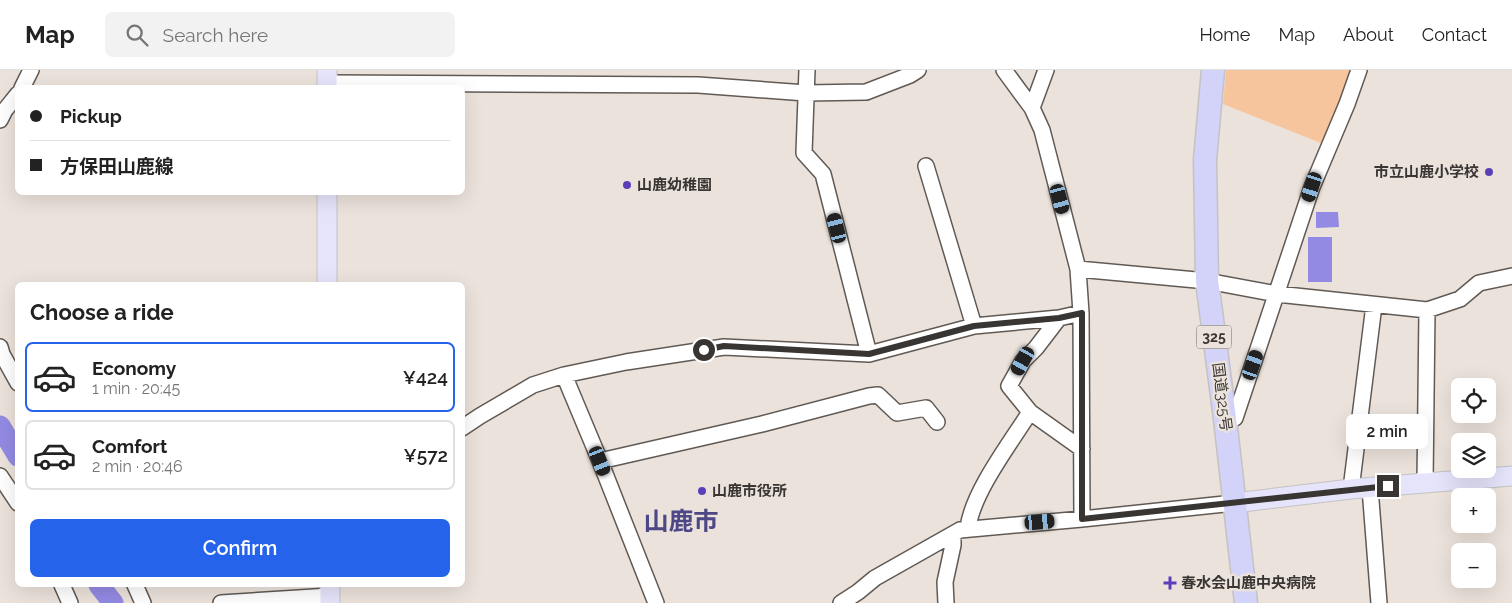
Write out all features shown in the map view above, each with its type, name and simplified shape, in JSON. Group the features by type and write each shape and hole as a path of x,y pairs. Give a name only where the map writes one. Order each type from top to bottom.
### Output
{"highway":[{"name":"国道325号","path":"1213,70 1205,160 1207,281 1246,603"}],"main road":[{"path":"327,195 327,282"},
{"path":"1234,503 1351,489 1512,476"}],"street":[{"path":"24,85 31,70"},
{"path":"807,70 804,153 823,174 869,354"},
{"path":"327,80 698,85 806,93 866,92 918,70"},
{"path":"1004,70 1032,108 1042,130 1078,269 1082,313 1082,519"},
{"path":"1032,108 1046,70"},
{"path":"1225,419 1235,418 1312,187 1347,104 1359,70"},
{"path":"0,120 15,98"},
{"path":"926,166 974,326"},
{"path":"1078,269 1207,281 1277,294 1427,310 1460,299 1479,283 1512,276"},
{"path":"1351,489 1374,305"},
{"path":"1425,483 1427,310"},
{"path":"465,426 533,385 564,375 626,362 724,346 869,354 974,326 1059,318 1082,313"},
{"path":"1059,318 1036,348 1023,361 1008,386 1030,412 1082,449"},
{"path":"0,347 15,378"},
{"path":"564,375 656,603"},
{"path":"600,461 762,424 869,396 878,395 897,413 926,408 937,422"},
{"path":"968,528 983,486 1030,412"},
{"path":"0,476 15,498"},
{"path":"1370,488 1379,603"},
{"path":"841,603 875,578 960,530 1234,503"},
{"path":"946,603 945,582 953,545 953,534"},
{"path":"63,587 70,603"},
{"path":"136,587 143,603"},
{"path":"221,603 330,595"}],"shaded area":[{"path":"1226,70 1350,70 1346,87 1321,143 1223,104"},
{"path":"1316,212 1338,212 1339,227 1316,228"},
{"path":"1308,237 1332,237 1332,282 1308,282"}],"waterway":[{"path":"0,426 15,451"},
{"path":"101,587 113,603"}],"place":[{"name":"市立山鹿小学校","path":"1489,172"},
{"name":"山鹿幼稚園","path":"627,185"},
{"name":"山鹿市役所","path":"702,491"},
{"name":"春水会山鹿中央病院","path":"1170,583"}],"district":[{"name":"山鹿市","path":"681,521"}],"route":[{"path":"704,350 724,346 869,354 974,326 1059,318 1082,313 1082,519 1388,486"}]}
